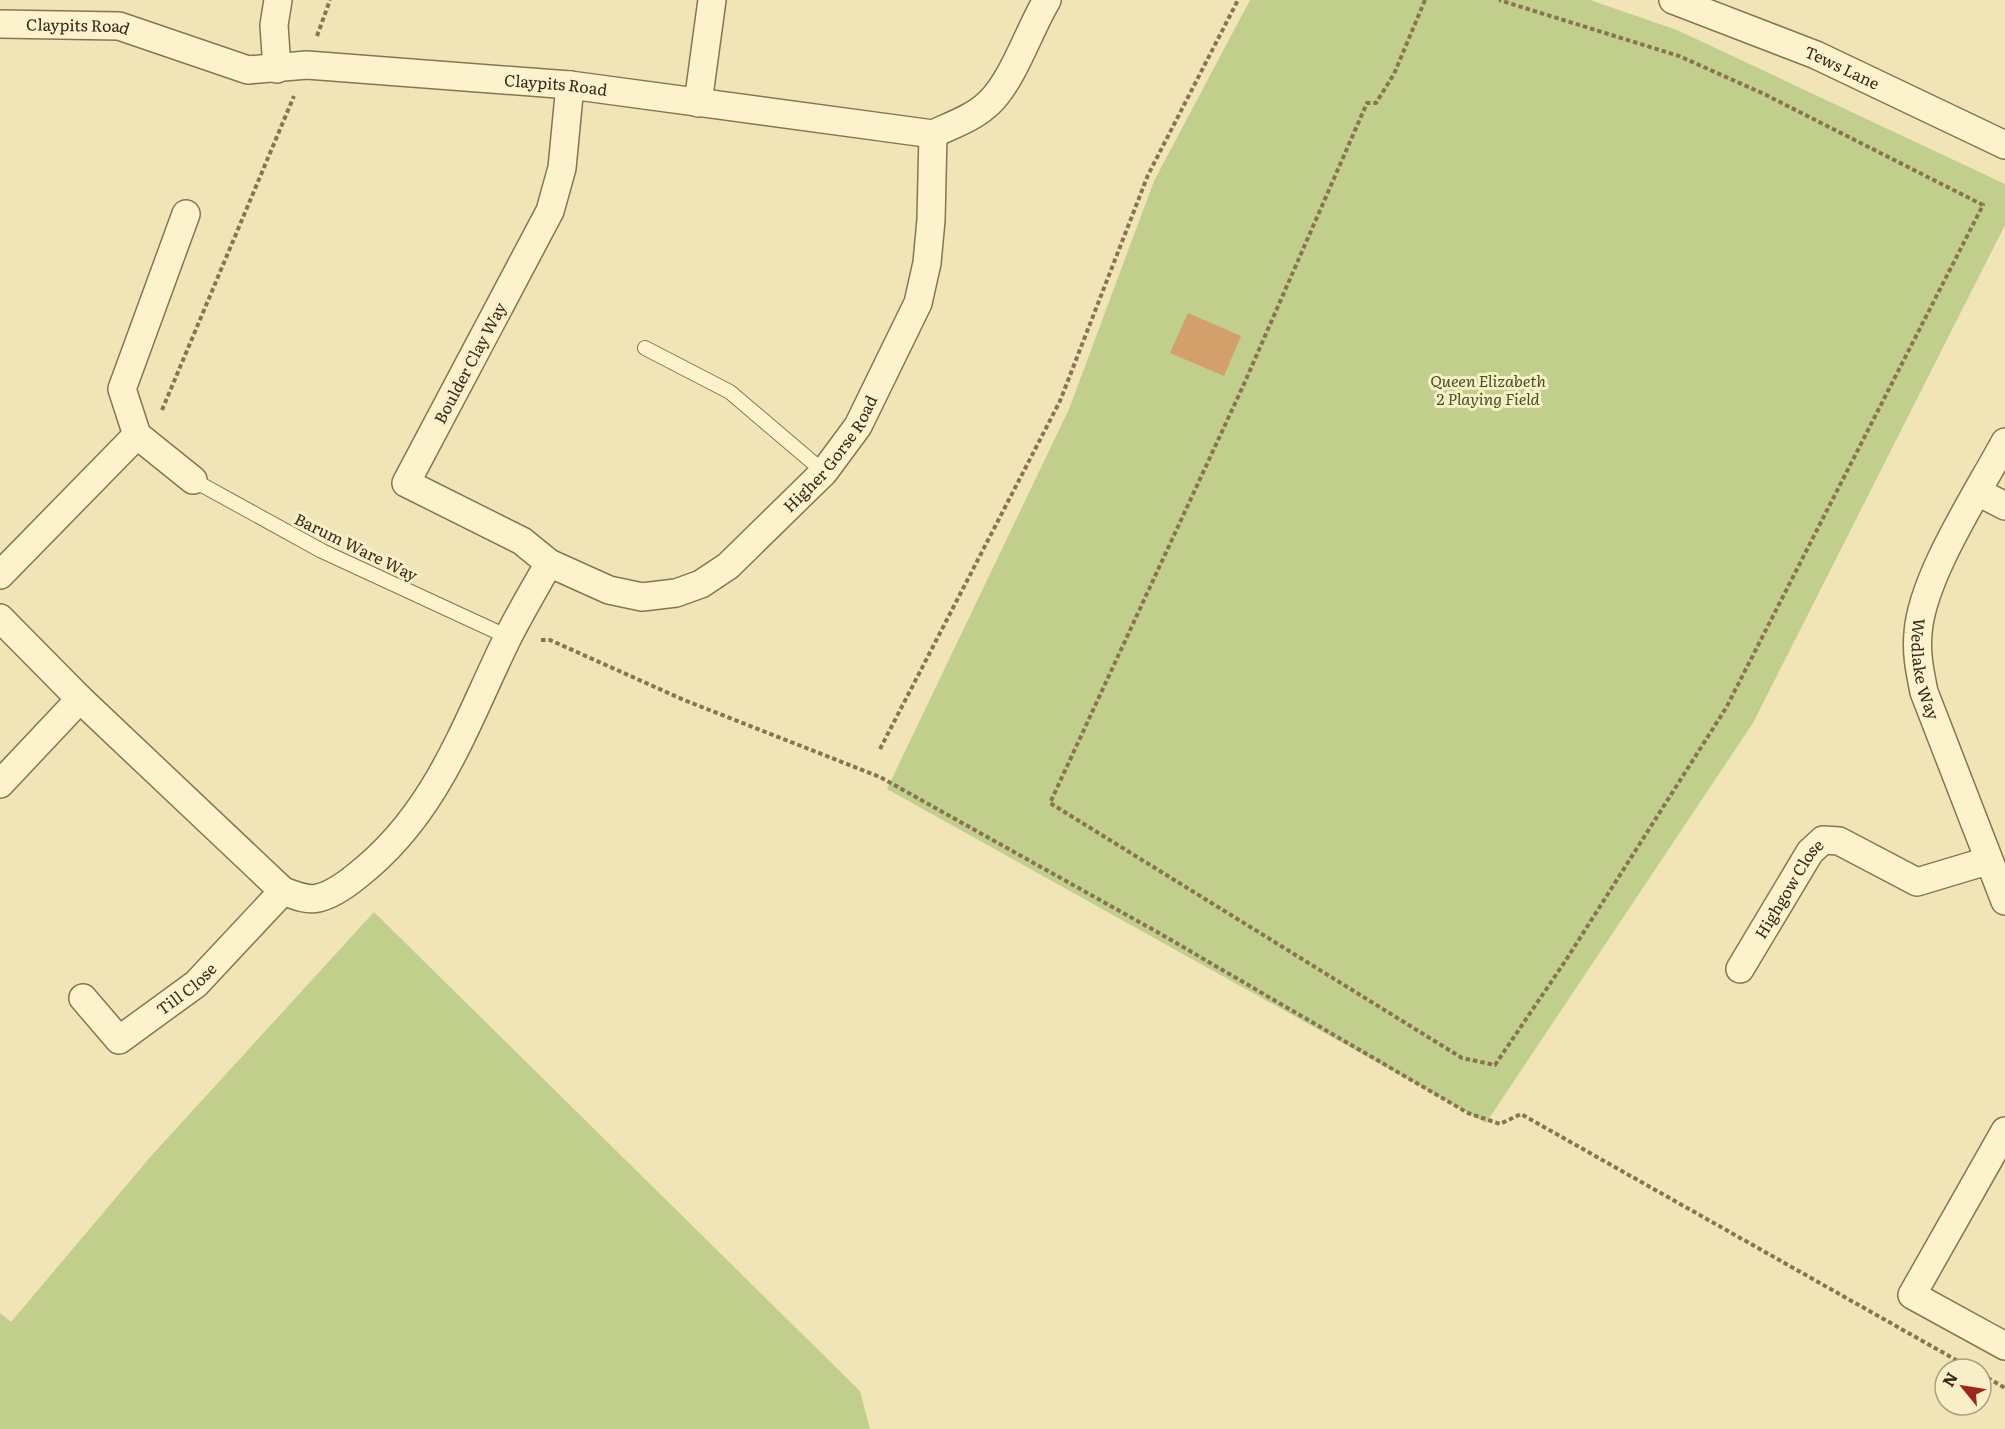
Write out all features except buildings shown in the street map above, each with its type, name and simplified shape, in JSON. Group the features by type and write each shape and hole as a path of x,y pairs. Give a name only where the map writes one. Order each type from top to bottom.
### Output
{"street":[{"path":"277,69 274,25 278,0"},
{"path":"698,103 712,0"},
{"path":"933,134 968,119 990,102 1008,74 1047,0"},
{"name":"Tews Lane","path":"1673,0 1816,54 2005,145"},
{"name":"Claypits Road","path":"0,24 56,11 119,26 248,70 307,65 570,85 933,134"},
{"name":"Boulder Clay Way","path":"549,563 522,541 406,483 550,211 562,168 570,85"},
{"name":"Higher Gorse Road","path":"549,563 609,590 642,597 676,593 701,584 728,566 824,472 858,426 918,303 927,263 930,231 933,134"},
{"path":"186,214 122,389 142,439 194,480"},
{"path":"3,565 142,439"},
{"name":"Wedlake Way","path":"2005,442 1926,592 1918,631 1918,661 1924,692 2005,901"},
{"path":"1978,492 2005,506"},
{"path":"0,618 80,699 283,891 301,898 318,898 343,886 373,863 405,829 430,795 455,754 508,637 549,563"},
{"path":"0,784 80,699"},
{"name":"Highgow Close","path":"1740,969 1810,852 1822,840 1839,841 1917,882 1988,861"},
{"name":"Till Close","path":"84,998 119,1040 196,984 283,891"},
{"path":"2005,1131 1912,1295 2005,1346"}],"lane":[{"path":"645,348 730,392 824,472"},
{"name":"Barum Ware Way","path":"194,480 322,551 508,637"}],"path":[{"path":"142,439 307,65 330,0"},
{"path":"880,749 1060,401 1148,175 1238,0"},
{"path":"1425,0 1394,74 1376,103 1367,104 1248,375 1050,803 1462,1058 1495,1065 1566,960 1726,708 1983,205 1764,94 1679,56 1499,0"},
{"path":"508,637 550,640 684,700 880,777 1159,933 1468,1113 1500,1124 1521,1114 1951,1357"}],"green space":[{"name":"Queen Elizabeth 2 Playing Field","path":"1250,0 1590,0 1677,30 2005,184 2005,225 1753,723 1486,1123 887,789 1069,409 1154,181"},
{"path":"374,912 860,1391 870,1429 0,1429 0,1313 11,1322 152,1155"}]}
